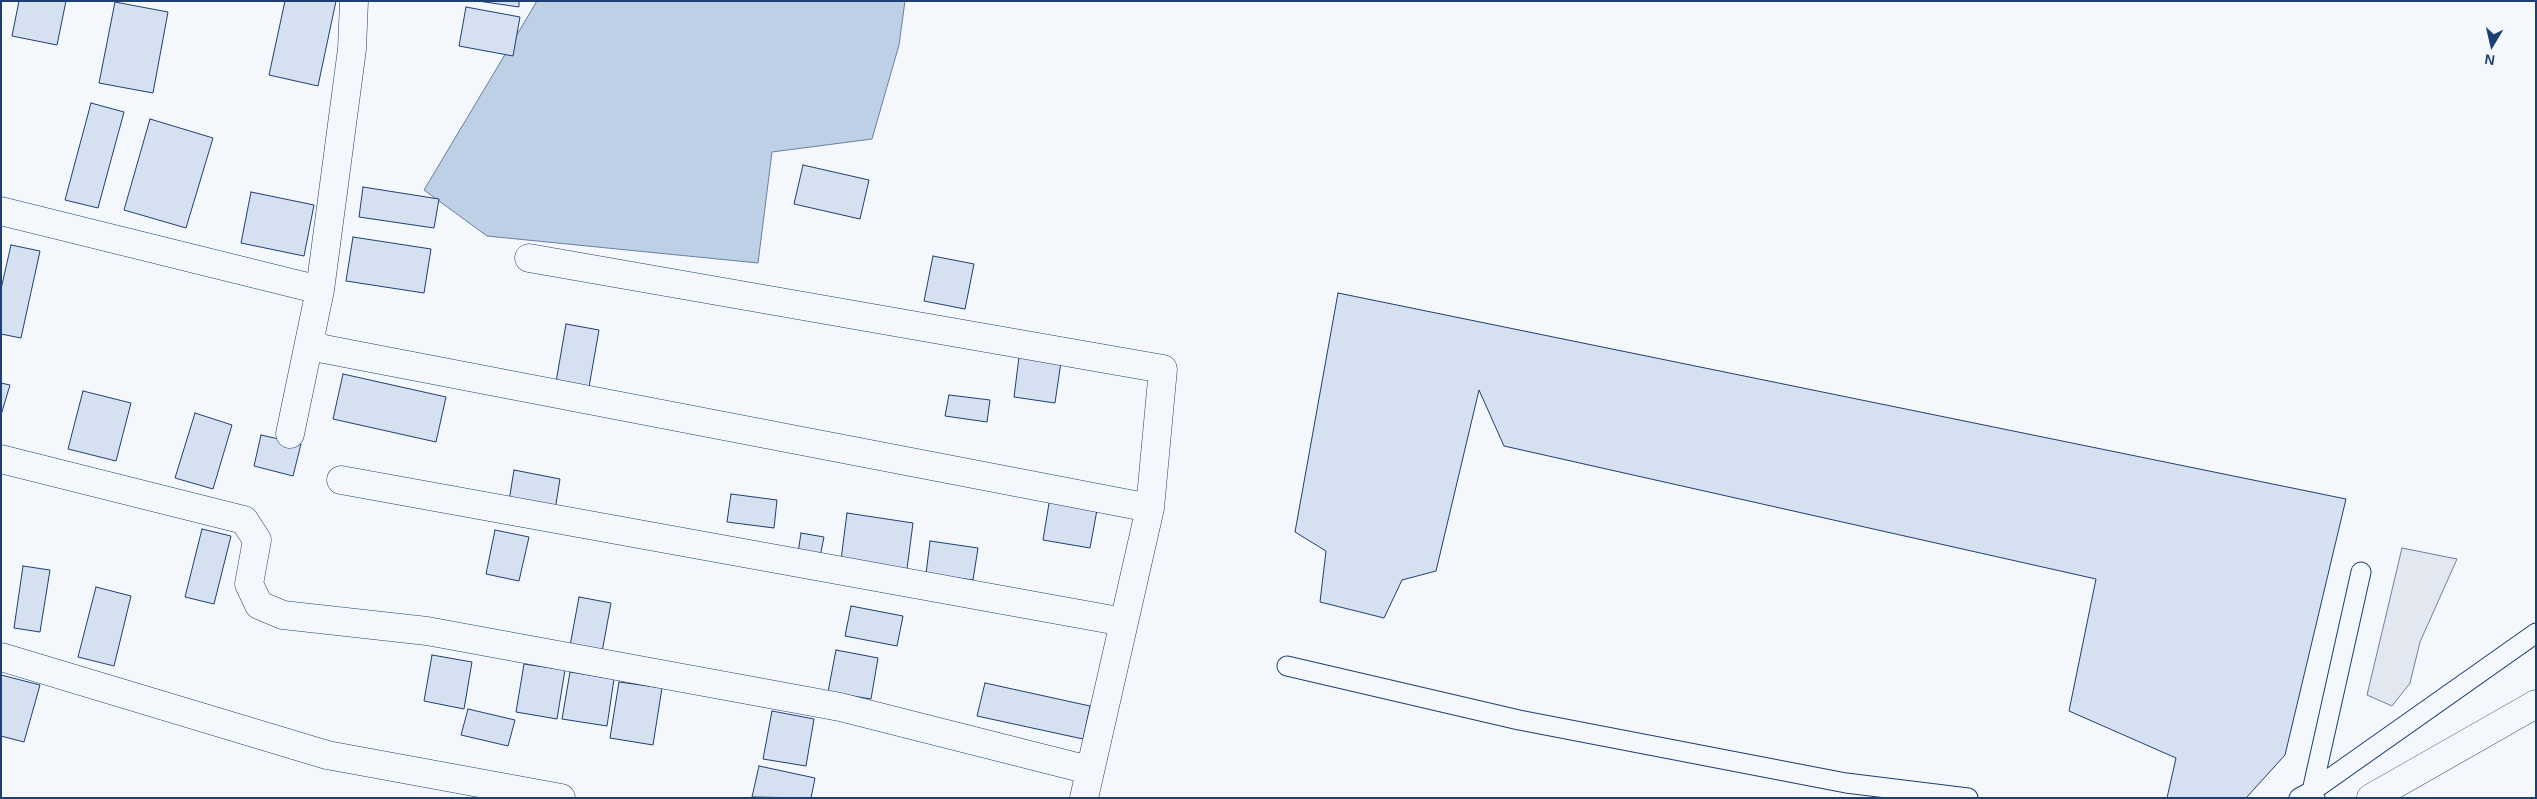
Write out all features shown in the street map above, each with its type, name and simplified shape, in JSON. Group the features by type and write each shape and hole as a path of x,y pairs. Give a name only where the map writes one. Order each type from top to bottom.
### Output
{"street":[{"path":"290,434 320,290 352,49 354,1"},
{"path":"1,211 320,290"},
{"path":"529,258 1163,368 1150,508 1084,798"},
{"path":"311,333 314,344 324,349 1150,508"},
{"path":"1,459 244,520 257,540 249,584 259,605 283,615 427,631 840,707 1089,770"},
{"path":"342,480 1124,622"},
{"path":"1,658 327,755 560,798"},
{"path":"2371,798 2536,704"}],"lane":[{"path":"2309,796 2361,572"},
{"path":"2309,796 2536,633"},
{"path":"1287,666 1519,720 1846,783 1968,798"}],"shaded area":[{"path":"2402,548 2457,559 2420,642 2410,683 2392,706 2367,695"}],"water":[{"path":"537,1 905,1 899,45 872,139 772,152 758,263 487,236 424,190"}],"building":[{"path":"19,1 66,1 57,45 12,36"},
{"path":"285,1 336,1 318,86 269,75"},
{"path":"478,1 519,1 519,7"},
{"path":"115,2 168,12 153,93 99,83"},
{"path":"466,7 520,17 513,56 459,46"},
{"path":"91,103 124,112 98,208 65,200"},
{"path":"150,119 213,138 186,228 124,210"},
{"path":"803,165 869,180 860,219 794,204"},
{"path":"363,187 439,199 434,228 359,217"},
{"path":"251,192 314,205 304,256 241,243"},
{"path":"353,237 431,249 424,293 346,281"},
{"path":"11,245 40,251 21,338 1,334 1,289"},
{"path":"933,256 974,264 965,309 924,301"},
{"path":"1338,293 2346,499 2285,755 2246,798 2167,798 2176,758 2069,711 2096,579 1504,446 1479,390 1436,571 1402,580 1384,618 1320,602 1326,551 1295,532"},
{"path":"566,324 599,330 589,387 556,382"},
{"path":"1020,349 1062,355 1055,403 1014,397"},
{"path":"343,374 446,397 436,442 333,419"},
{"path":"1,383 10,385 1,415"},
{"path":"83,391 131,403 116,461 68,449"},
{"path":"949,395 990,400 987,422 945,416"},
{"path":"195,413 232,425 213,489 175,478"},
{"path":"261,435 301,444 293,476 254,466"},
{"path":"514,470 560,479 555,510 509,501"},
{"path":"1051,491 1099,499 1090,548 1043,540"},
{"path":"731,494 777,500 774,528 727,522"},
{"path":"847,513 913,523 907,569 841,560"},
{"path":"202,529 231,536 214,604 185,597"},
{"path":"495,530 529,537 519,581 486,574"},
{"path":"801,533 824,537 820,557 798,553"},
{"path":"930,541 978,548 973,580 926,574"},
{"path":"23,566 50,570 40,632 14,628"},
{"path":"96,587 131,596 114,666 78,657"},
{"path":"579,597 611,603 602,652 570,646"},
{"path":"851,606 903,616 897,646 845,636"},
{"path":"836,650 878,658 871,699 828,692"},
{"path":"432,655 472,662 464,709 424,701"},
{"path":"524,664 565,670 557,719 516,712"},
{"path":"570,672 614,679 607,726 562,719"},
{"path":"1,675 40,685 24,742 1,736"},
{"path":"619,682 662,688 653,745 610,738"},
{"path":"985,683 1090,706 1083,739 977,716"},
{"path":"468,709 515,720 508,746 461,735"},
{"path":"772,711 814,719 806,766 763,759"},
{"path":"759,766 815,778 811,798 752,797"}]}
